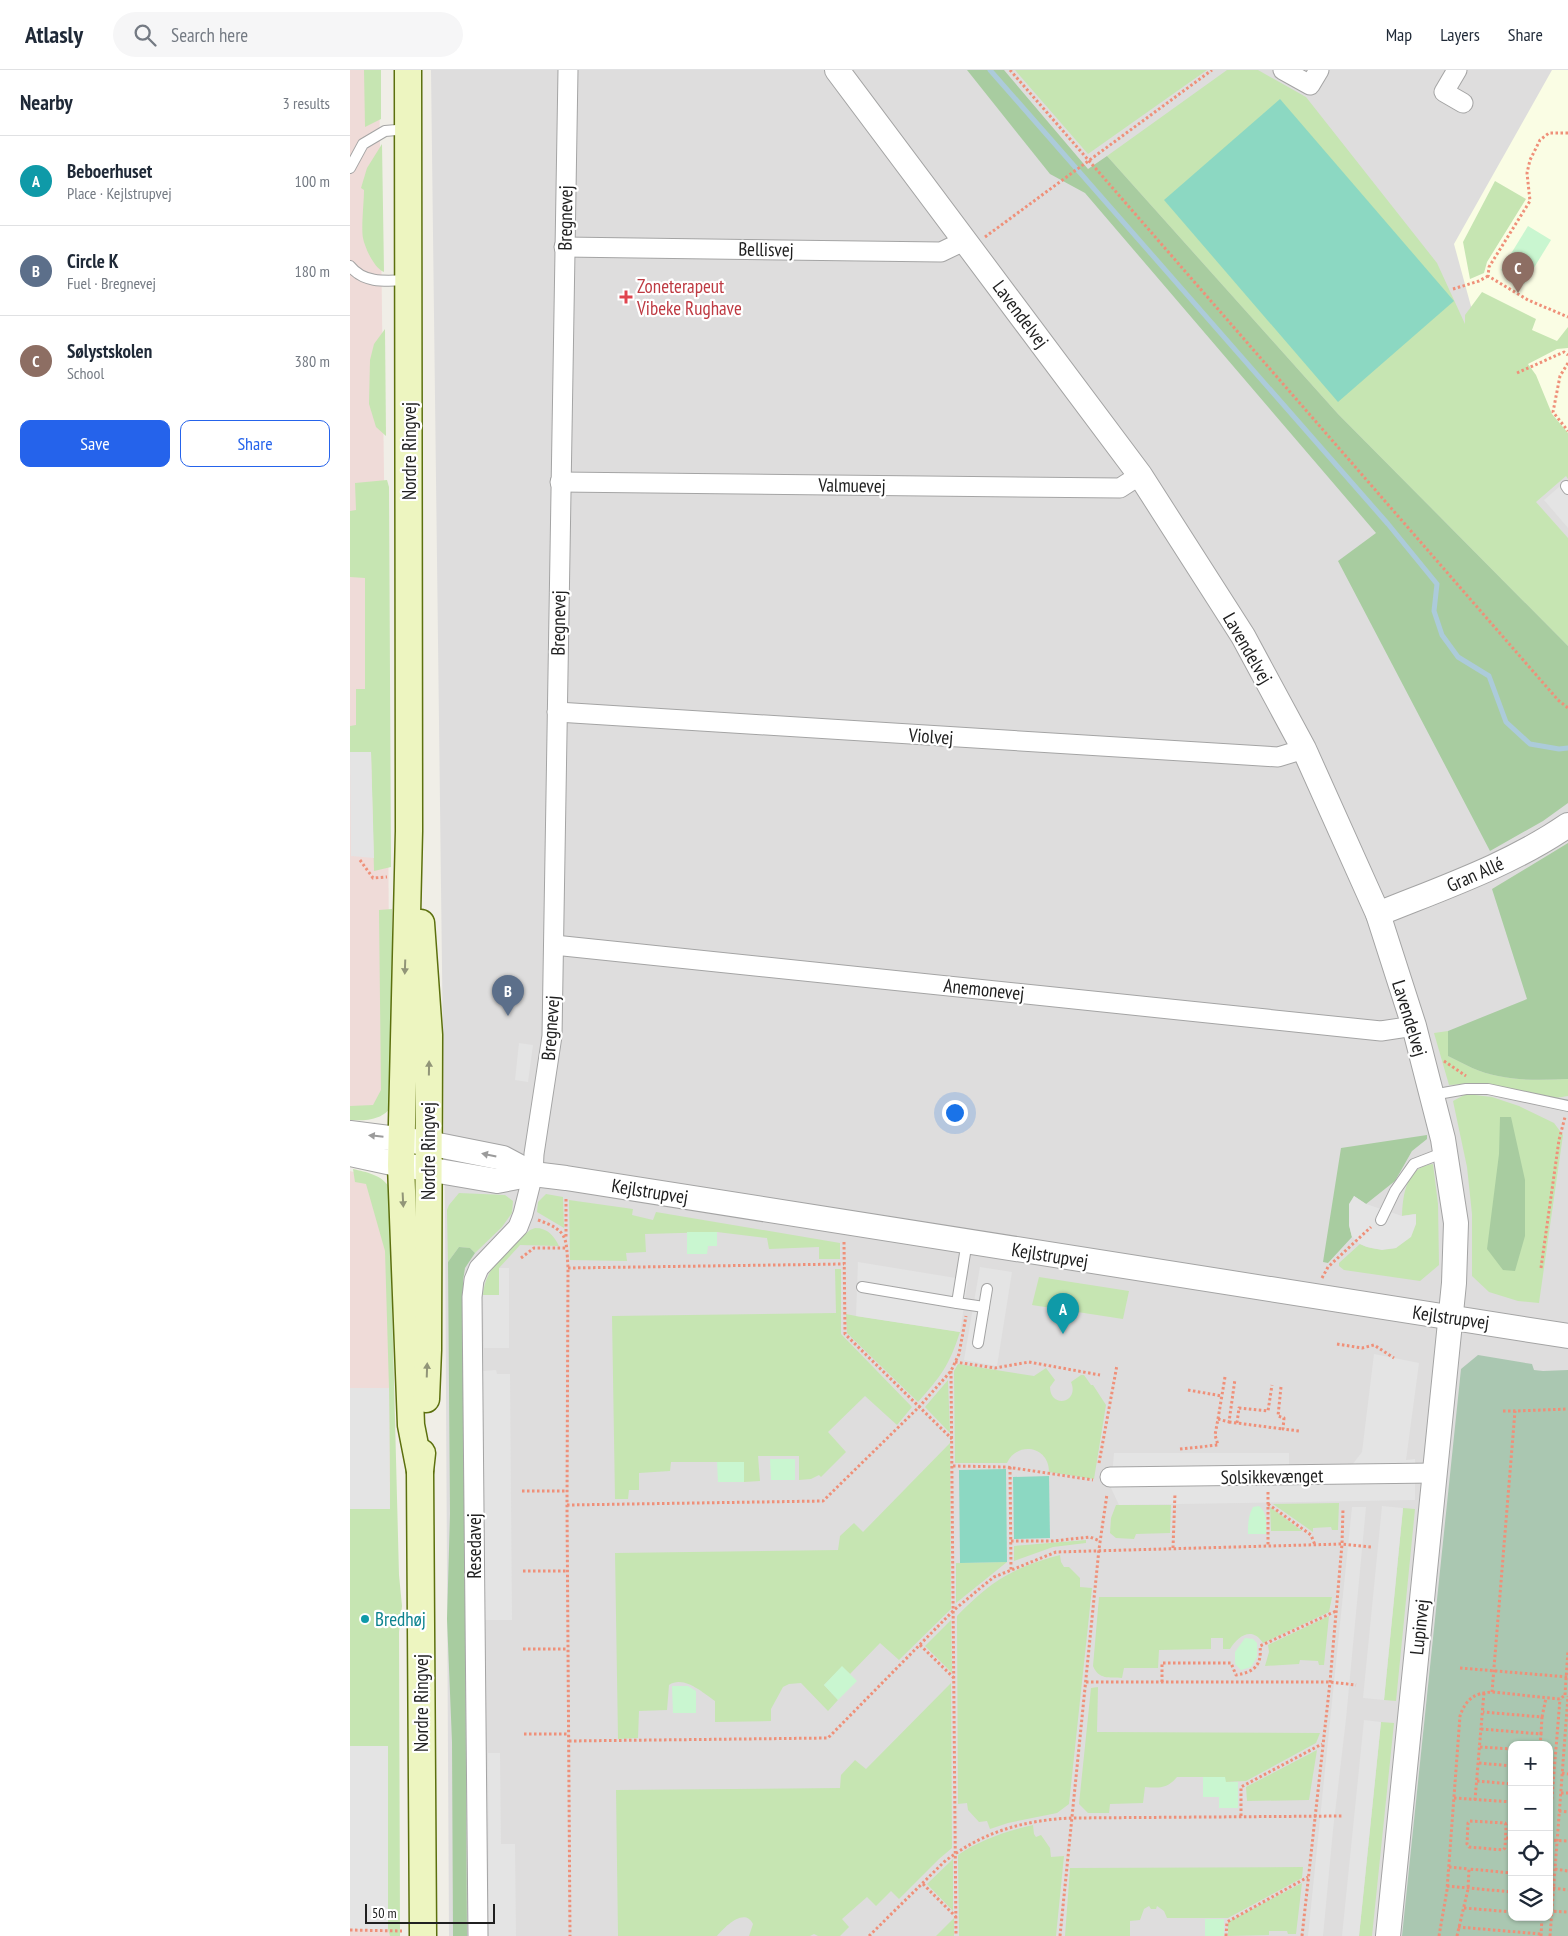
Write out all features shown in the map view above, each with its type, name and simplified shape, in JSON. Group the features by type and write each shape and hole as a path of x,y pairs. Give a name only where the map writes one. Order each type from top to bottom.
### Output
{"main road":[{"name":"Nordre Ringvej","path":"408,70 409,831 401,1165 412,1425 420,1471"},
{"name":"Nordre Ringvej","path":"409,831 420,901 429,1034 428,1350 425,1426 420,1471 412,1934"}],"street":[{"name":"Bregnevej","path":"533,1174 534,1154 552,1036 568,70"},
{"name":"Lavendelvej","path":"837,70 1140,474 1243,636 1304,749 1378,914 1424,1063 1445,1152 1456,1223 1454,1283 1450,1318"},
{"path":"1283,70 1310,85 1319,70"},
{"path":"1457,70 1444,92 1463,103"},
{"name":"Bellisvej","path":"564,246 941,252 968,244"},
{"name":"Valmuevej","path":"560,482 1120,488 1140,474"},
{"name":"Violvej","path":"557,712 1278,757 1304,749"},
{"name":"Gran Allé","path":"1378,914 1487,870 1568,825"},
{"name":"Anemonevej","path":"554,944 1381,1031 1414,1026"},
{"name":"Kejlstrupvej","path":"350,1133 428,1143 503,1158 533,1174"},
{"name":"Kejlstrupvej","path":"350,1154 401,1165 497,1181 533,1174 566,1178 1568,1336"},
{"name":"Resedavej","path":"478,1936 472,1297 474,1280 479,1268 518,1227 524,1214 533,1174"},
{"name":"Lupinvej","path":"1388,1936 1450,1318"},
{"name":"Solsikkevænget","path":"1103,1480 1176,1477 1435,1474"}],"lane":[{"path":"350,168 363,144 385,131 408,130"},
{"path":"350,267 367,279 387,282 409,280"},
{"path":"1432,1095 1466,1089 1482,1089 1567,1110"},
{"path":"1381,1220 1394,1191 1414,1164 1445,1152"},
{"path":"957,1303 967,1241"},
{"path":"862,1288 984,1307"},
{"path":"978,1343 987,1289"}],"path":[{"path":"1010,70 1558,700 1568,708"},
{"path":"968,244 1088,161 1212,70"},
{"path":"1488,276 1489,268 1530,201 1527,173 1530,160 1540,140 1549,133 1568,133"},
{"path":"1453,289 1479,281 1488,276"},
{"path":"1488,276 1528,300 1568,317"},
{"path":"1517,373 1564,352 1568,355"},
{"path":"1568,363 1560,376 1553,412 1568,431"},
{"path":"360,860 373,878 383,877"},
{"path":"1424,1063 1444,1061 1482,1089"},
{"path":"1541,1268 1559,1140 1567,1110"},
{"path":"566,1178 566,1248 568,1268 566,1505 570,1936"},
{"path":"524,1214 555,1226 566,1238"},
{"path":"1312,1296 1328,1267 1367,1230 1381,1220"},
{"path":"843,1222 845,1334 952,1440"},
{"path":"521,1258 534,1248 566,1248"},
{"path":"568,1268 844,1264"},
{"path":"566,1505 823,1501 919,1407 951,1371 964,1334 968,1304"},
{"path":"1337,1344 1362,1348 1374,1345 1394,1358"},
{"path":"955,1362 995,1368 1029,1362 1100,1375"},
{"path":"1060,1936 1100,1541 1103,1480 1117,1365"},
{"path":"951,1371 956,1936"},
{"path":"1180,1449 1218,1445 1215,1435 1225,1378"},
{"path":"1228,1422 1235,1379"},
{"path":"1237,1423 1239,1408 1268,1411 1272,1385"},
{"path":"1281,1387 1278,1416 1284,1418 1283,1429"},
{"path":"1188,1390 1222,1396"},
{"path":"1503,1411 1568,1409"},
{"path":"1492,1692 1515,1411"},
{"path":"1218,1419 1228,1422 1299,1431"},
{"path":"953,1466 1010,1468 1103,1480"},
{"path":"1010,1468 1011,1570"},
{"path":"1268,1476 1268,1546"},
{"path":"1172,1548 1176,1477"},
{"path":"522,1492 567,1491"},
{"path":"1268,1504 1310,1535 1314,1545"},
{"path":"1302,1936 1330,1682 1342,1544 1343,1509"},
{"path":"1010,1541 1053,1541 1090,1537 1100,1541"},
{"path":"569,1741 828,1738 954,1610 989,1581 1056,1552 1099,1549 1342,1544 1371,1547"},
{"path":"523,1571 567,1571"},
{"path":"1236,1675 1253,1671 1261,1657 1260,1646 1336,1610"},
{"path":"920,1645 954,1679"},
{"path":"523,1649 568,1649"},
{"path":"1568,1650 1566,1735 1553,1888 1568,1890"},
{"path":"1162,1682 1162,1663 1231,1663 1236,1675 1236,1682"},
{"path":"1460,1668 1567,1677"},
{"path":"1086,1682 1330,1682 1356,1685"},
{"path":"1439,1936 1447,1886 1460,1716 1464,1706 1470,1697 1484,1692 1560,1699 1567,1695"},
{"path":"1475,1800 1484,1692"},
{"path":"1540,1741 1546,1697"},
{"path":"1552,1786 1560,1699"},
{"path":"1483,1712 1542,1717"},
{"path":"1482,1729 1541,1734"},
{"path":"524,1734 569,1734"},
{"path":"1241,1816 1241,1787 1323,1744"},
{"path":"1480,1747 1508,1749"},
{"path":"1478,1763 1508,1766"},
{"path":"1562,1773 1568,1774"},
{"path":"1477,1781 1508,1784"},
{"path":"1560,1793 1568,1793"},
{"path":"1454,1798 1508,1802"},
{"path":"1559,1811 1568,1812"},
{"path":"868,1936 956,1852 978,1839 1001,1830 1047,1819 1343,1816"},
{"path":"1468,1822 1505,1823 1506,1838 1503,1850 1469,1847 1467,1844 1468,1822"},
{"path":"1553,1840 1568,1841"},
{"path":"1448,1867 1508,1873"},
{"path":"1457,1936 1468,1888 1469,1869"},
{"path":"1555,1869 1568,1870"},
{"path":"1226,1936 1226,1922 1308,1876"},
{"path":"923,1884 956,1917"},
{"path":"1447,1886 1508,1892"},
{"path":"1464,1908 1508,1912"},
{"path":"1553,1911 1568,1912"},
{"path":"1458,1927 1541,1935 1542,1921"},
{"path":"1550,1921 1550,1936"},
{"path":"350,1930 412,1934"}],"shaded area":[{"path":"350,70 379,70 390,1102 350,1116"},
{"path":"431,70 1568,70 1568,1936 449,1936 445,1212"},
{"path":"1552,70 1568,70 1568,446 1481,343 1454,244"},
{"path":"1568,479 1568,528 1544,500"},
{"path":"350,752 371,752 374,858 351,856"},
{"path":"519,1043 533,1045 528,1082 515,1080"},
{"path":"350,1171 377,1179 387,1187 399,1936 350,1936"},
{"path":"1354,1196 1366,1204 1402,1216 1416,1214 1416,1224 1411,1237 1396,1248 1382,1250 1360,1244 1352,1237 1349,1225 1349,1204"},
{"path":"858,1262 968,1280 960,1332 856,1316"},
{"path":"980,1267 1012,1272 997,1366 964,1360"},
{"path":"499,1268 509,1268 509,1348 484,1348 483,1295 499,1295"},
{"path":"1374,1354 1419,1363 1406,1460 1415,1459 1415,1500 1119,1505 1111,1488 1114,1453 1289,1453 1289,1467 1346,1473 1362,1452"},
{"path":"1478,1355 1532,1364 1534,1370 1568,1370 1568,1936 1402,1936 1461,1369"},
{"path":"496,1370 497,1374 510,1374 512,1620 485,1620 483,1371"},
{"path":"350,1388 389,1388 390,1509 350,1509"},
{"path":"1382,1506 1403,1508 1384,1700 1363,1698"},
{"path":"1352,1507 1366,1507 1346,1719 1323,1936 1308,1936"},
{"path":"1364,1720 1381,1722 1359,1936 1342,1936"},
{"path":"350,1746 388,1746 388,1929 350,1929"},
{"path":"488,1753 500,1753 501,1844 515,1844 516,1936 489,1936"}],"green space":[{"path":"364,70 381,70 381,119 365,127"},
{"path":"967,70 1004,70 1088,169 1107,156 1338,414 1568,646 1568,803 1543,821 1490,851 1338,561 1376,533 1085,193 1050,174"},
{"path":"1015,70 1207,70 1088,154"},
{"path":"1227,70 1258,70 1306,97 1437,263 1465,324 1465,315 1482,292 1536,319 1532,330 1557,341 1568,327 1568,348 1557,349 1528,364 1536,375 1552,414 1568,433 1568,479 1566,476 1536,502 1568,538 1568,646 1338,414 1107,156"},
{"path":"1280,99 1454,301 1338,402 1164,200"},
{"path":"382,144 384,272 373,262 364,242 362,228 364,190 361,188 367,168"},
{"path":"1495,181 1526,199 1487,262 1484,273 1470,279 1463,242"},
{"path":"1528,226 1551,240 1524,284 1501,270"},
{"path":"385,329 386,436 376,427 369,404 370,360 374,344"},
{"path":"387,480 389,487 391,867 374,871 371,752 350,752 350,726 356,725 356,689 365,689 365,578 350,577 350,511 356,510 355,483"},
{"path":"1568,843 1568,1079 1542,1080 1491,1075 1448,1056 1448,1031 1527,999 1492,889"},
{"path":"392,909 392,1105 389,1110 379,1117 368,1120 350,1120 350,1106 373,1105 381,1090 379,910"},
{"path":"1448,1031 1448,1056 1491,1075 1542,1080 1568,1079 1568,1096 1550,1099 1466,1084 1449,1085 1434,1033"},
{"path":"1466,1094 1492,1097 1519,1106 1554,1123 1563,1135 1539,1303 1518,1301 1489,1292 1472,1276 1472,1214 1467,1167 1453,1101"},
{"path":"1500,1117 1511,1117 1525,1180 1525,1236 1515,1271 1503,1270 1487,1249 1499,1154"},
{"path":"1427,1135 1427,1139 1412,1151 1395,1181 1366,1204 1354,1196 1349,1225 1352,1237 1328,1263 1323,1262 1341,1148"},
{"path":"1433,1164 1438,1204 1439,1265 1420,1281 1344,1270 1339,1266 1339,1263 1360,1244 1378,1249 1396,1248 1415,1214 1402,1216 1403,1199 1408,1183 1417,1170"},
{"path":"353,1169 378,1177 389,1187 399,1575 402,1606 399,1632 400,1936 390,1936 388,1929 388,1746 350,1746 350,1509 390,1509 385,1251 366,1184 355,1182"},
{"path":"459,1193 505,1195 513,1201 512,1213 502,1227 475,1253 470,1248 459,1247 448,1262 447,1210"},
{"path":"546,1194 563,1197 564,1228 537,1212 538,1202"},
{"path":"569,1200 633,1209 632,1215 653,1220 656,1212 840,1243 840,1259 819,1259 819,1247 769,1249 767,1238 717,1232 645,1234 646,1252 626,1253 627,1261 570,1260"},
{"path":"535,1228 544,1229 550,1233 559,1246 520,1245 499,1268 499,1295 483,1295 488,1275 493,1266 514,1244"},
{"path":"687,1232 717,1232 717,1246 708,1246 707,1254 687,1254"},
{"path":"459,1247 470,1248 475,1253 465,1268 463,1281 467,1936 453,1936 452,1742 447,1619 450,1514 448,1262"},
{"path":"835,1269 841,1269 841,1334 912,1407 897,1425 865,1396 828,1432 846,1452 821,1477 819,1475 811,1479 799,1480 799,1456 758,1456 760,1481 744,1482 743,1462 671,1462 670,1471 639,1473 639,1490 629,1490 628,1499 615,1499 612,1316 836,1313"},
{"path":"1039,1277 1129,1291 1123,1319 1032,1305"},
{"path":"846,1314 960,1332 944,1370 918,1402 847,1333"},
{"path":"958,1364 1034,1376 1046,1368 1055,1380 1050,1387 1051,1394 1059,1401 1064,1401 1072,1395 1071,1382 1084,1375 1106,1405 1094,1479 1049,1472 1048,1463 1044,1457 1038,1452 1025,1449 1018,1451 1007,1463 955,1463 954,1371"},
{"path":"948,1380 950,1433 925,1407"},
{"path":"950,1443 951,1609 899,1660 880,1643 850,1674 842,1667 824,1685 838,1700 828,1711 801,1683 789,1684 783,1687 771,1709 771,1721 715,1722 715,1701 693,1686 675,1682 669,1685 667,1710 639,1711 638,1738 618,1739 615,1553 838,1550 840,1536 854,1523 863,1532"},
{"path":"770,1459 795,1459 795,1480 771,1480"},
{"path":"717,1462 744,1462 744,1482 718,1482"},
{"path":"1006,1469 1007,1562 960,1563 959,1470"},
{"path":"1049,1476 1050,1538 1014,1539 1013,1477"},
{"path":"1339,1503 1338,1530 1332,1530 1331,1527 1313,1528 1313,1532 1273,1504"},
{"path":"1116,1505 1171,1505 1170,1533 1136,1534 1134,1539 1116,1538 1110,1533 1111,1518"},
{"path":"1259,1506 1265,1515 1266,1534 1248,1534 1251,1510 1253,1507"},
{"path":"1270,1507 1302,1531 1271,1531"},
{"path":"1403,1508 1415,1509 1396,1701 1384,1700"},
{"path":"1086,1540 1086,1543 1053,1547 1014,1561 1014,1546"},
{"path":"1060,1555 1064,1567 1069,1567 1080,1578 1080,1587 1092,1588 1069,1804 1057,1813 1008,1823 990,1829 987,1821 979,1822 968,1810 967,1803 958,1804 957,1616 992,1584 1029,1565"},
{"path":"1007,1562 956,1603 956,1563"},
{"path":"1099,1597 1332,1597 1329,1612 1263,1643 1259,1638 1250,1634 1237,1640 1230,1649 1223,1649 1223,1638 1211,1638 1211,1649 1159,1650 1158,1668 1124,1668 1122,1678 1101,1676 1093,1666"},
{"path":"1329,1616 1324,1665 1319,1665 1318,1661 1300,1660 1299,1664 1265,1666 1269,1652 1268,1645"},
{"path":"951,1620 952,1673 925,1646"},
{"path":"1245,1638 1253,1639 1257,1643 1257,1657 1251,1667 1241,1670 1235,1664 1235,1652"},
{"path":"842,1666 857,1681 838,1700 824,1685"},
{"path":"951,1683 952,1848 899,1899 891,1891 876,1906 867,1897 842,1919 849,1927 840,1936 818,1936 814,1934 810,1936 749,1936 753,1924 745,1917 735,1920 717,1936 618,1936 616,1790 840,1788 841,1775 855,1760 866,1769"},
{"path":"672,1686 688,1686 696,1691 696,1713 673,1713"},
{"path":"1098,1687 1097,1732 1320,1733 1316,1743 1246,1781 1225,1782 1225,1777 1177,1777 1170,1784 1162,1787 1145,1787 1143,1803 1110,1804 1109,1813 1088,1813 1079,1804 1091,1688"},
{"path":"1381,1722 1394,1723 1372,1936 1359,1936"},
{"path":"1317,1750 1309,1800 1247,1801 1246,1787"},
{"path":"1203,1777 1225,1777 1226,1782 1238,1782 1238,1808 1219,1808 1219,1797 1203,1797"},
{"path":"1033,1825 1036,1837 1041,1835 1050,1848 1051,1857 1064,1856 1056,1936 959,1936 958,1855 994,1837"},
{"path":"953,1859 953,1911 927,1884"},
{"path":"1303,1867 1302,1878 1228,1918 1167,1918 1164,1911 1157,1906 1156,1909 1151,1909 1149,1906 1144,1909 1140,1920 1130,1921 1130,1936 1065,1936 1070,1868"},
{"path":"1302,1883 1296,1934 1288,1934 1287,1931 1269,1931 1269,1935 1228,1936 1228,1922"},
{"path":"954,1918 954,1936 936,1936"},
{"path":"1205,1919 1224,1919 1224,1936 1205,1936"}],"waterway":[{"path":"990,70 1388,524 1437,584 1434,611 1442,635 1458,657 1489,676 1506,722 1530,744 1559,749 1568,748"}],"place":[{"name":"Sølystskolen","path":"1518,293"},
{"name":"Zoneterapeut Vibeke Rughave","path":"626,297"},
{"name":"Circle K","path":"508,1016"},
{"name":"Beboerhuset","path":"1063,1334"},
{"name":"Bredhøj","path":"365,1619"}]}
